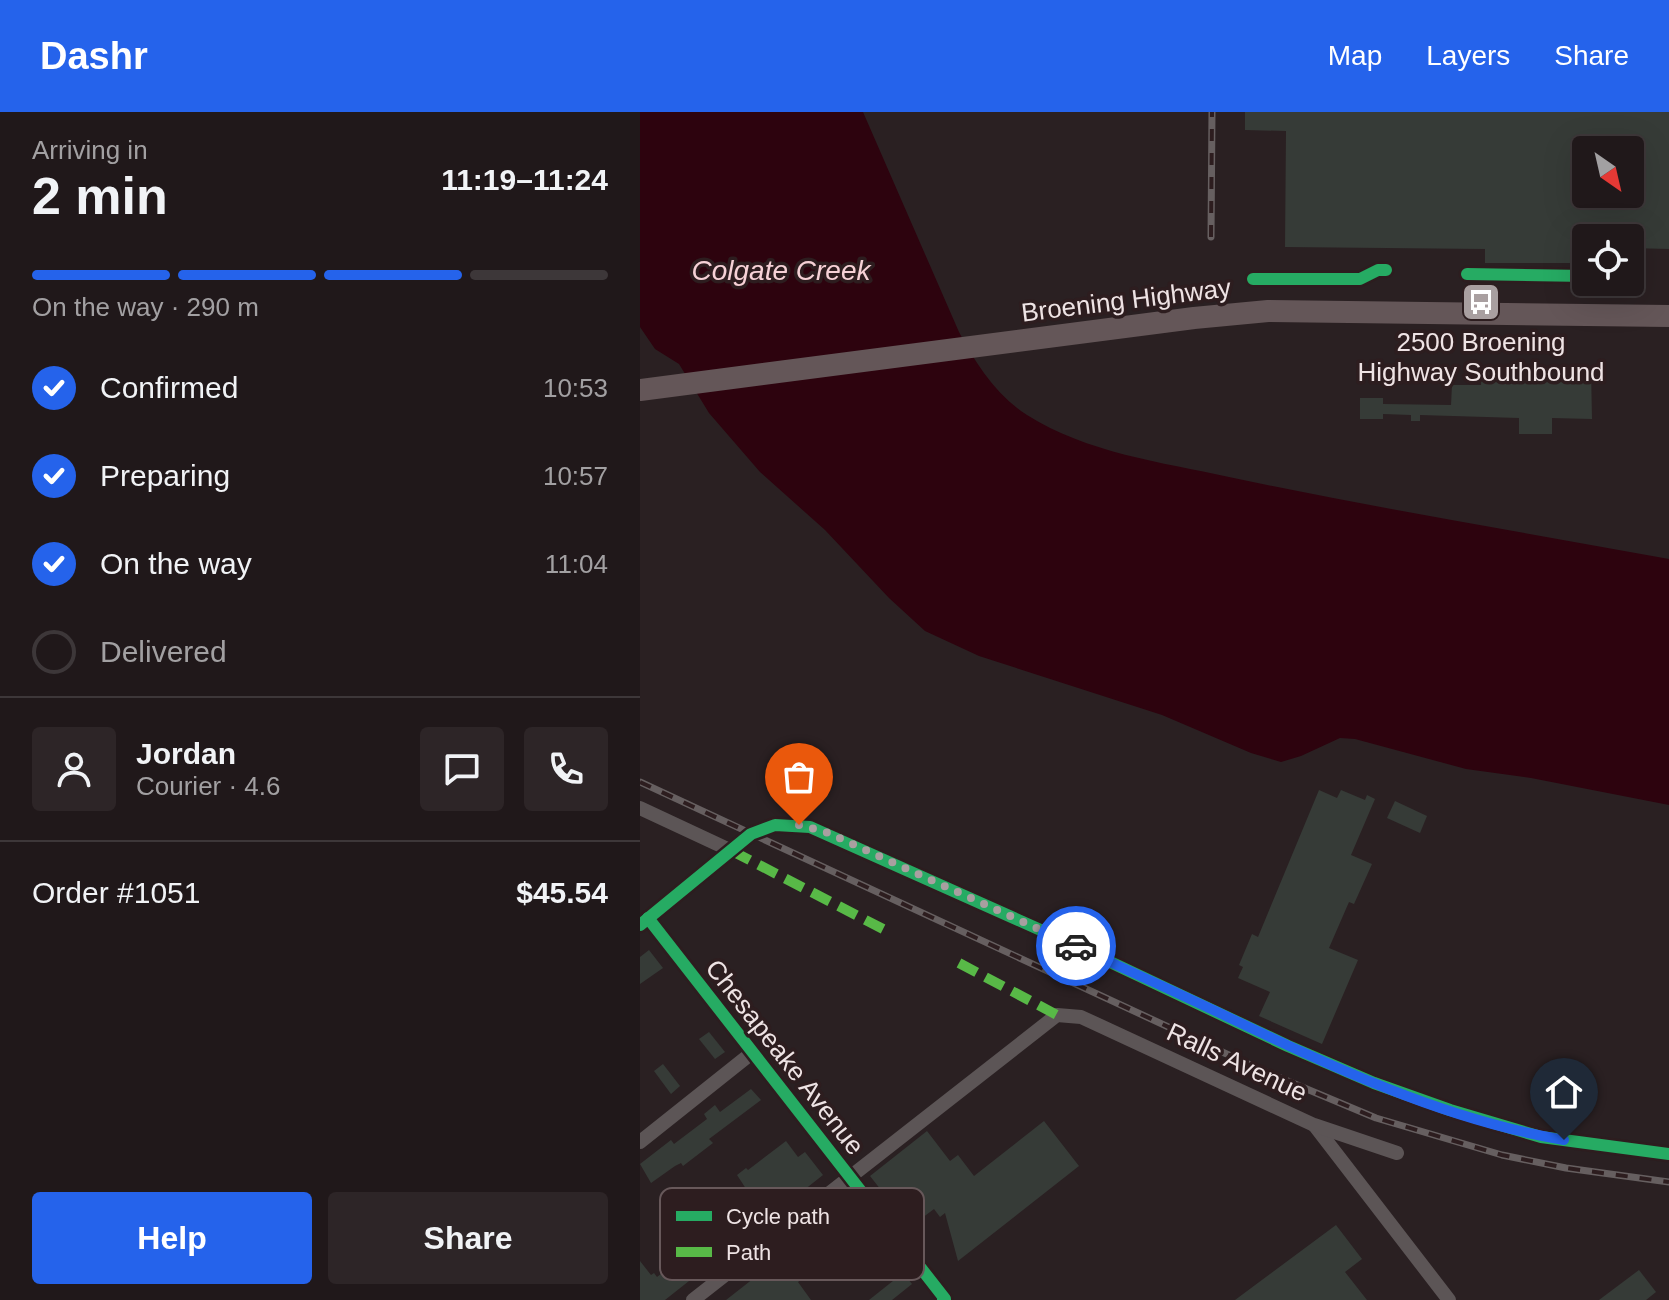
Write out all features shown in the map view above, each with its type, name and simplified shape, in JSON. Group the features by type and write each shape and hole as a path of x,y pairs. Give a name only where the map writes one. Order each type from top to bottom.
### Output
{"main road":[{"name":"Broening Highway","path":"640,390 1268,311 1669,316"}],"street":[{"path":"640,808 732,851"},
{"path":"644,922 751,834 775,825 810,827 1362,1078 1450,1110 1541,1137 1669,1154"},
{"name":"Chesapeake Avenue","path":"644,922 753,1052 859,1188"},
{"name":"Ralls Avenue","path":"850,1176 1057,1015 1081,1017 1314,1125 1397,1153"},
{"path":"640,1142 753,1052"},
{"path":"1314,1125 1449,1300"},
{"path":"835,1188 850,1176"},
{"name":"Chesapeake Avenue","path":"924,1273 944,1299"},
{"path":"693,1300 718,1280"}],"water":[{"name":"Colgate Creek","path":"640,112 863,112 959,332 972,355 997,389 1016,407 1074,439 1151,461 1284,488 1669,559 1669,805 1531,778 1466,769 1355,739 1340,738 1281,762 1251,753 1162,715 979,656 925,631 825,530 760,472 709,413 679,364 655,349 640,327"}],"building":[{"path":"1245,112 1669,112 1669,249 1644,248 1644,224 1572,224 1572,263 1485,263 1485,249 1285,247 1286,131 1245,130"},
{"path":"1522,366 1551,367 1551,371 1591,370 1592,419 1552,418 1552,434 1519,434 1519,418 1420,415 1420,421 1411,421 1411,415 1383,414 1383,419 1360,419 1360,398 1383,398 1383,404 1451,405 1452,385 1481,385 1482,370 1522,370"},
{"path":"1319,790 1337,798 1341,790 1365,800 1367,795 1375,799 1351,855 1372,864 1354,904 1349,902 1329,948 1358,960 1322,1044 1259,1016 1270,992 1238,978 1243,967 1239,965 1252,934 1258,937"},
{"path":"1395,801 1427,816 1420,833 1387,818"},
{"path":"649,950 663,968 640,984 640,957"},
{"path":"709,1032 725,1052 715,1059 699,1039"},
{"path":"663,1064 680,1086 671,1094 654,1071"},
{"path":"751,1089 761,1100 709,1139 713,1143 683,1166 681,1163 675,1166 651,1183 640,1164 671,1140 674,1144 707,1119 704,1114 715,1105 720,1112"},
{"path":"1044,1121 1079,1166 958,1261 945,1213 940,1217 934,1209 924,1216 924,1188 879,1188 870,1176 927,1131 950,1161 958,1155 974,1176"},
{"path":"786,1141 798,1157 805,1152 823,1175 807,1188 745,1188 737,1175 746,1168 748,1170"},
{"path":"1336,1225 1362,1259 1345,1272 1367,1300 1235,1300"},
{"path":"640,1261 651,1275 654,1273 657,1277 660,1275 660,1280 690,1280 665,1300 640,1300"},
{"path":"1639,1270 1656,1292 1646,1300 1599,1300"},
{"path":"751,1280 801,1280 798,1282 811,1300 726,1300"},
{"path":"894,1280 909,1280 912,1284 892,1300 869,1300"}],"railway":[{"path":"1211,237 1212,112"},
{"path":"640,782 1259,1069 1376,1118 1502,1155 1566,1168 1669,1182"}],"marked path":[{"path":"732,851 885,930"},
{"path":"959,963 1057,1015"}],"cycle path":[{"path":"1253,279 1360,279 1378,270 1386,270"},
{"path":"1467,274 1572,276"},
{"path":"640,925 751,834 775,825 810,827 1374,1083 1541,1137 1669,1154"},
{"path":"648,918 858,1188"},
{"path":"924,1272 943,1300"}],"way so far":[{"path":"799,825 826,832 1076,946"}],"place":[{"name":"2500 Broening Highway Southbound","path":"1481,302"}],"route":[{"path":"1076,946 1374,1083 1499,1126 1564,1140"}]}
